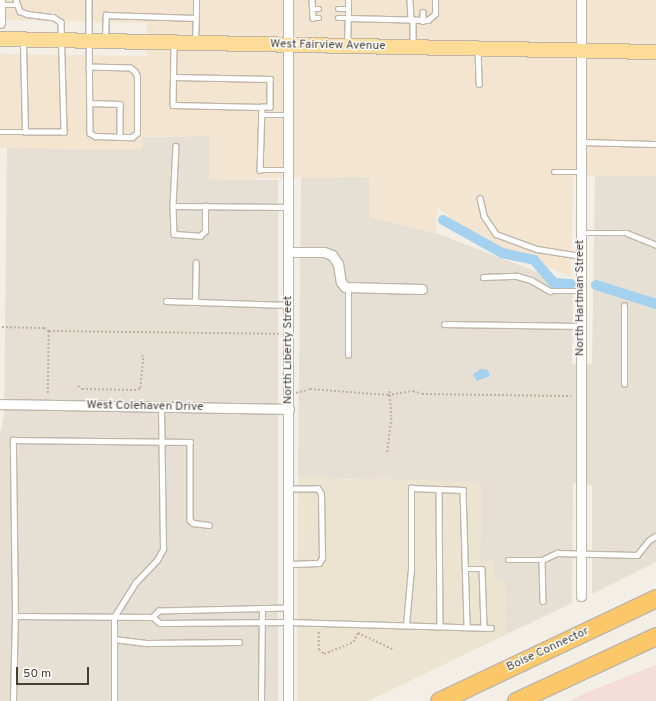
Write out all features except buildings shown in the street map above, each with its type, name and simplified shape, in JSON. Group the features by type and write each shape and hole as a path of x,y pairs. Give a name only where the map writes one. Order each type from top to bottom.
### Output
{"highway":[{"name":"Boise Connector","path":"439,701 656,598"},
{"path":"516,701 656,636"}],"main road":[{"name":"West Fairview Avenue","path":"0,39 656,52"}],"street":[{"path":"0,0 0,23"},
{"name":"North Liberty Street","path":"288,0 290,115 288,701"},
{"name":"North Hartman Street","path":"581,596 582,0"},
{"path":"290,252 324,252 332,255 338,264 341,282 348,288 422,289"},
{"name":"West Colehaven Drive","path":"0,404 289,409"}],"lane":[{"path":"89,0 90,133 95,136 132,137 137,133 137,77 130,68 90,67"},
{"path":"195,43 196,0"},
{"path":"312,0 313,18 319,18"},
{"path":"346,46 348,0"},
{"path":"410,0 413,47"},
{"path":"338,18 423,21 435,14 435,0"},
{"path":"0,5 16,3 27,14 53,17 61,22 64,132 0,132"},
{"path":"312,9 319,9"},
{"path":"338,9 348,9"},
{"path":"423,12 423,21"},
{"path":"105,40 106,15 196,18"},
{"path":"23,39 25,132"},
{"path":"174,42 173,105 270,107 270,79 174,77"},
{"path":"478,49 479,84"},
{"path":"90,103 120,104 120,137"},
{"path":"262,107 260,170 290,170"},
{"path":"261,115 290,115"},
{"path":"581,142 655,144"},
{"path":"176,146 173,206 174,234 200,236 205,231 205,206"},
{"path":"554,172 581,172"},
{"path":"480,198 484,216 496,234 537,249 581,256"},
{"path":"173,206 290,207"},
{"path":"581,233 627,233 656,245"},
{"path":"195,302 196,263"},
{"path":"483,277 517,276 531,280 550,291 581,291"},
{"path":"348,288 348,355"},
{"path":"166,302 289,305"},
{"path":"624,306 624,384"},
{"path":"444,324 581,326"},
{"path":"114,701 114,617 135,584 157,560 163,549 161,407"},
{"path":"13,701 15,616 13,440 190,442 190,520 193,523 209,525"},
{"path":"406,625 411,569 411,488 463,490 467,627"},
{"path":"289,489 318,489 321,494 322,551 319,563 289,564"},
{"path":"439,489 440,626"},
{"path":"508,560 542,560 557,553 637,555 649,540 656,536"},
{"path":"542,560 543,601"},
{"path":"465,569 482,569 484,628"},
{"path":"153,617 159,611 288,608"},
{"path":"261,701 262,609"},
{"path":"15,616 153,617 160,623 288,622 491,628"},
{"path":"114,639 148,643 238,642"}],"path":[{"path":"2,327 44,328 49,331 279,334"},
{"path":"48,395 49,331"},
{"path":"78,386 82,389 138,390 140,388 143,357 141,354"},
{"path":"387,452 391,417 388,395 389,389"},
{"path":"296,393 310,390 388,395 413,391 422,394 573,396"},
{"path":"319,632 319,649 324,654 353,642 358,633 392,649"}],"shaded area":[{"path":"0,0 656,0 656,176 573,175 571,277 471,235 437,207 436,233 369,217 369,177 209,179 209,136 143,137 142,149 0,148 0,54 146,56 147,23 0,20"},
{"path":"209,136 209,179 278,180 278,701 0,701 0,434 4,416 7,148 142,149 143,137"},
{"path":"595,175 656,176 656,562 592,594 592,485 573,483 572,603 505,635 506,581 494,580 480,559 481,482 298,477 301,177 369,177 369,217 436,233 573,286 572,364 592,364"},
{"path":"298,477 481,482 480,559 494,560 494,580 506,580 505,635 368,701 297,701"},
{"path":"656,665 656,701 569,701 586,693"}],"water":[{"path":"481,369 488,370 490,376 477,381 473,374"}],"waterway":[{"path":"443,220 502,253 534,260 554,283 571,284"},
{"path":"596,285 656,304"}]}
